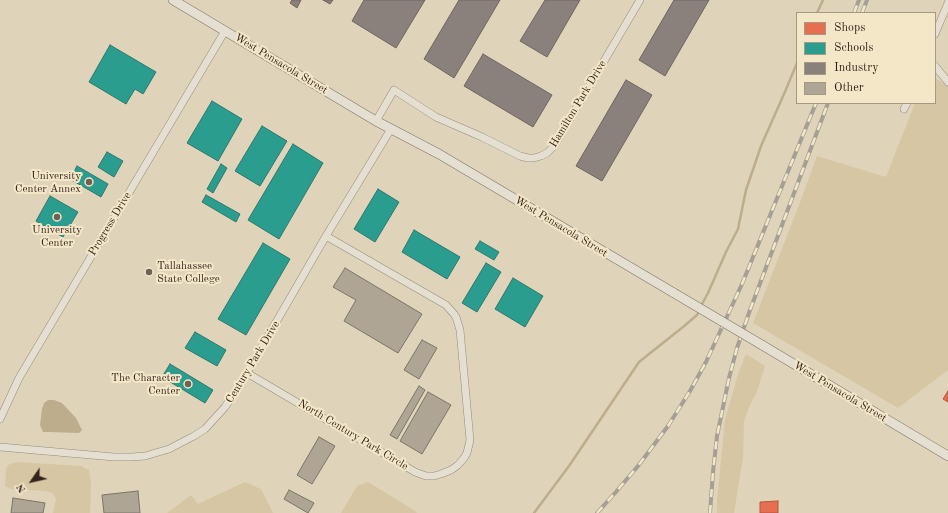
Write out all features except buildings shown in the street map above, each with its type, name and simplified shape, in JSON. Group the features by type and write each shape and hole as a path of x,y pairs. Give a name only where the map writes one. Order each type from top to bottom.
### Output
{"main road":[{"name":"West Pensacola Street","path":"173,0 376,121 439,154 948,456"}],"street":[{"name":"Hamilton Park Drive","path":"376,121 394,90 436,117 482,137 520,156 528,158 541,156 547,153 554,146 640,0"},
{"path":"936,32 948,3"},
{"name":"Progress Drive","path":"0,419 19,378 225,31"},
{"path":"936,67 948,82"},
{"name":"Century Park Drive","path":"0,447 116,458 132,458 164,451 178,445 205,429 225,407 238,389 326,236 391,129"},
{"name":"North Century Park Circle","path":"247,373 415,472 426,476 434,476 451,470 461,462 467,453 470,440 460,330 454,314 446,305 326,236"}],"shaded area":[{"path":"936,79 948,86 948,370 898,408 753,323 817,156 886,177 915,104 936,104"},
{"path":"746,354 765,366 757,392 744,421 743,457 734,513 717,513 725,420 738,374"},
{"path":"48,400 54,400 62,403 76,418 82,430 79,433 43,432 40,425 42,409 44,403"},
{"path":"17,462 81,466 89,470 91,483 90,513 53,513 56,498 52,493 46,491 11,489 5,486 6,469 8,465"},
{"path":"245,482 261,489 273,513 167,513 191,495 198,504"},
{"path":"368,482 417,513 341,513 357,486"}],"waterway":[{"path":"817,12 823,0"},
{"path":"701,306 738,229 746,190 761,146 796,65"},
{"path":"534,513 569,466 639,362 683,327 697,315 699,311"}],"railway":[{"path":"854,12 859,0"},
{"path":"862,12 867,0"},
{"path":"597,513 638,466 668,426 706,362 742,284 816,104"},
{"path":"710,513 717,436 737,348 828,104"}],"place":[{"name":"University Center Annex","path":"89,182"},
{"name":"University Center","path":"57,217"},
{"name":"Tallahassee State College","path":"149,272"},
{"name":"The Character Center","path":"188,384"}]}
